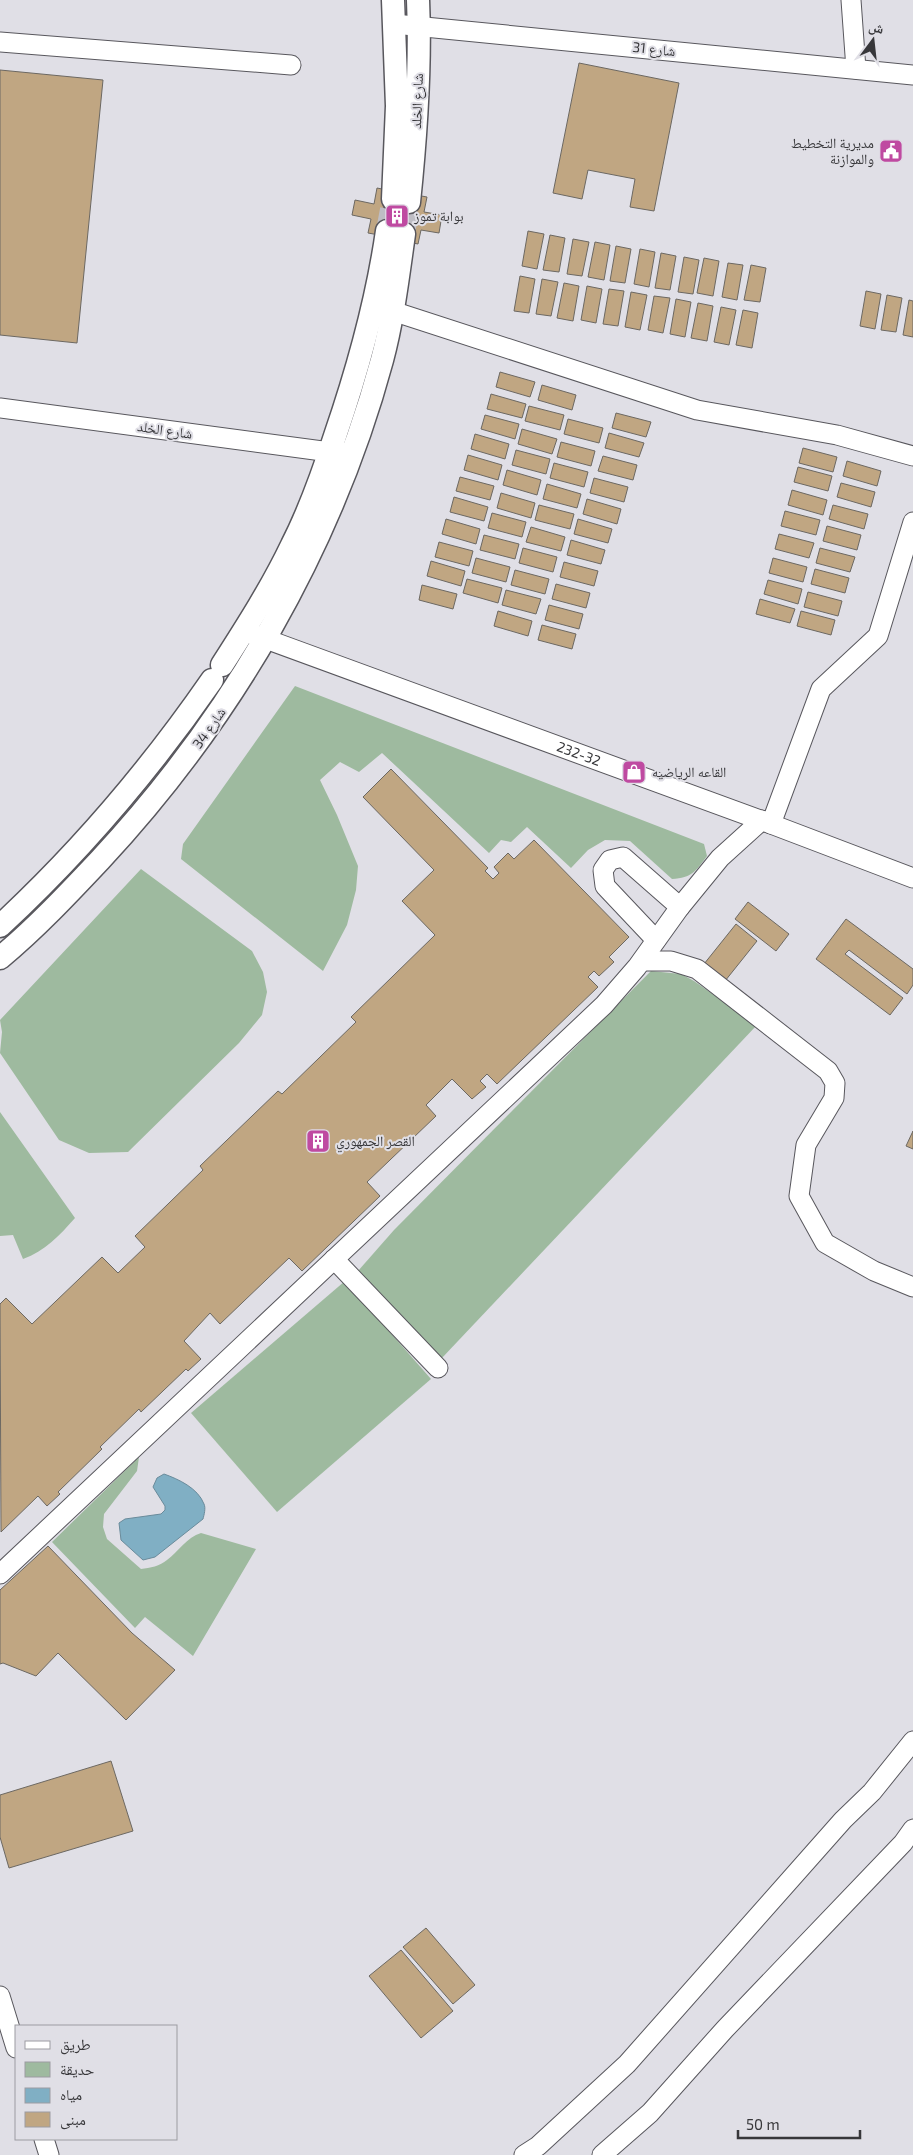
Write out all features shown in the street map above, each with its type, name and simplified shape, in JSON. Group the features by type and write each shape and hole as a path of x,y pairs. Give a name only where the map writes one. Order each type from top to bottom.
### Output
{"main road":[{"name":"شارع الخلد","path":"393,0 401,200 416,124 418,0"},
{"path":"352,452 382,358 383,308 395,232"},
{"path":"330,452 359,363 383,308"},
{"name":"شارع 34","path":"0,926 106,820 179,728 217,673 261,603 293,544 310,506 330,452"},
{"name":"شارع 34","path":"0,958 82,880 153,800 214,720 266,639 313,546 352,452"}],"street":[{"path":"852,0 856,69"},
{"name":"شارع 31","path":"394,24 913,75"},
{"path":"0,42 291,65"},
{"path":"383,308 698,410 837,435 913,456"},
{"name":"شارع الخلد","path":"0,408 330,452 352,452"},
{"path":"0,1574 604,1005 642,961 680,906 720,858 767,822 821,689 878,636 913,522"},
{"name":"232-32","path":"244,631 767,822 913,878"},
{"path":"656,940 605,886 603,870 610,860 624,857 680,906"},
{"path":"642,961 672,961 697,970 828,1071 835,1083 834,1098 806,1144 799,1196 825,1243 874,1271 913,1287"},
{"path":"334,1259 438,1368"},
{"path":"524,2155 538,2146 627,2064 843,1820 872,1792 913,1741"},
{"path":"602,2155 650,2113 725,2029 903,1843 913,1829"},
{"path":"0,1996 15,2045"},
{"path":"44,2140 50,2155"}],"green space":[{"path":"295,686 704,844 707,856 693,873 672,879 630,841 605,840 588,850 571,868 527,827 511,842 501,840 489,853 382,753 359,772 340,762 320,780 358,866 356,890 347,925 323,971 181,859 183,844"},
{"path":"141,869 252,951 263,972 267,992 262,1015 239,1043 128,1152 89,1153 59,1140 0,1053 2,1032 0,1020"},
{"path":"651,971 681,974 757,1025 441,1359 358,1271 394,1230"},
{"path":"0,1112 75,1218 45,1247 23,1259 13,1235 0,1236"},
{"path":"345,1281 431,1379 277,1512 191,1413"},
{"path":"139,1457 137,1471 104,1514 103,1527 107,1539 141,1569 164,1562 187,1541 201,1533 256,1549 193,1656 145,1617 135,1628 52,1542"}],"water":[{"path":"164,1474 181,1481 197,1493 205,1506 205,1512 203,1519 155,1557 143,1560 121,1540 119,1523 125,1519 161,1514 165,1510 165,1506 153,1487 157,1478"}],"building":[{"path":"579,63 679,83 654,211 630,207 635,179 588,170 582,199 553,193"},
{"path":"0,70 103,80 77,343 0,335"},
{"path":"377,188 387,190 379,235 368,233 371,219 352,215 355,200 374,204"},
{"path":"416,195 427,197 424,212 442,215 439,233 421,230 418,244 408,242"},
{"name":"بوابة تموز","path":"386,198 415,203 409,235 380,229"},
{"path":"528,231 544,234 537,269 522,266"},
{"path":"550,235 565,238 559,272 543,270"},
{"path":"573,239 589,242 582,276 567,274"},
{"path":"595,242 610,245 604,280 588,277"},
{"path":"616,246 631,249 625,283 610,281"},
{"path":"640,249 655,252 649,287 634,284"},
{"path":"661,253 676,256 670,290 655,288"},
{"path":"684,257 699,260 693,294 678,292"},
{"path":"704,258 719,261 713,296 697,293"},
{"path":"728,263 743,265 737,300 722,297"},
{"path":"751,265 766,268 760,302 744,300"},
{"path":"520,276 535,279 529,313 514,311"},
{"path":"542,279 558,282 551,316 536,314"},
{"path":"564,283 579,286 573,321 557,318"},
{"path":"587,286 602,289 596,323 581,320"},
{"path":"609,289 624,291 618,326 603,324"},
{"path":"866,291 881,294 875,329 860,326"},
{"path":"631,292 647,295 640,330 625,327"},
{"path":"887,295 902,298 896,332 881,330"},
{"path":"654,296 670,298 663,333 648,330"},
{"path":"676,299 691,302 685,337 670,334"},
{"path":"909,300 913,301 913,337 903,335"},
{"path":"698,303 713,306 707,341 691,338"},
{"path":"721,307 736,310 729,345 714,342"},
{"path":"743,310 758,313 752,348 736,345"},
{"path":"500,372 535,382 530,397 496,387"},
{"path":"542,385 576,395 572,410 538,400"},
{"path":"491,394 526,404 522,418 487,409"},
{"path":"529,406 564,415 560,430 525,421"},
{"path":"616,413 651,422 646,437 612,428"},
{"path":"485,415 519,424 515,439 481,429"},
{"path":"568,419 603,428 599,443 564,434"},
{"path":"522,429 557,439 552,454 518,444"},
{"path":"609,433 644,443 639,457 605,448"},
{"path":"475,434 509,444 505,459 471,449"},
{"path":"561,442 595,451 591,466 557,457"},
{"path":"803,448 837,457 833,472 799,463"},
{"path":"516,450 550,459 546,474 512,465"},
{"path":"468,455 502,465 498,480 464,470"},
{"path":"603,456 637,465 633,480 598,471"},
{"path":"847,461 881,471 877,486 843,476"},
{"path":"554,463 588,472 584,487 550,478"},
{"path":"798,467 832,476 828,491 794,482"},
{"path":"507,470 541,480 537,495 503,485"},
{"path":"460,477 494,486 490,500 456,491"},
{"path":"594,478 628,487 624,502 590,493"},
{"path":"841,483 875,492 871,507 837,497"},
{"path":"547,484 581,494 577,508 543,499"},
{"path":"792,490 827,500 823,515 788,505"},
{"path":"501,493 535,503 531,518 497,508"},
{"path":"454,497 488,507 484,521 450,512"},
{"path":"587,499 621,509 617,524 583,514"},
{"path":"539,505 574,514 570,529 535,520"},
{"path":"833,505 868,514 864,529 829,519"},
{"path":"785,511 820,520 816,535 781,526"},
{"path":"492,513 526,522 522,537 488,528"},
{"path":"446,519 480,529 476,544 442,534"},
{"path":"578,519 612,529 608,543 574,534"},
{"path":"827,526 861,535 857,550 823,541"},
{"path":"531,527 565,537 561,551 526,542"},
{"path":"779,534 814,543 809,558 775,549"},
{"path":"484,535 519,544 515,559 480,550"},
{"path":"571,540 605,550 601,564 567,555"},
{"path":"439,542 473,551 469,566 435,557"},
{"path":"523,548 557,557 553,572 519,563"},
{"path":"820,548 855,557 850,572 816,563"},
{"path":"476,558 510,567 506,582 472,573"},
{"path":"773,558 807,567 803,582 769,573"},
{"path":"431,561 465,571 461,586 427,576"},
{"path":"564,562 598,571 594,586 560,577"},
{"path":"815,569 849,578 845,593 811,584"},
{"path":"515,570 549,579 545,594 511,585"},
{"path":"467,579 502,588 498,603 463,593"},
{"path":"768,580 802,589 798,604 764,594"},
{"path":"556,584 590,593 586,608 552,599"},
{"path":"422,585 457,594 453,609 419,600"},
{"path":"506,590 541,599 536,614 502,605"},
{"path":"808,592 842,601 838,616 804,607"},
{"path":"760,599 795,609 790,623 756,614"},
{"path":"549,605 583,614 579,629 545,620"},
{"path":"498,611 532,621 528,636 494,626"},
{"path":"801,611 835,620 831,635 797,626"},
{"path":"542,625 576,634 572,649 538,640"},
{"name":"القصر الجمهوري","path":"391,769 488,868 485,871 493,879 499,873 494,867 508,853 514,859 534,840 629,937 609,957 614,962 599,976 594,971 588,977 598,987 497,1084 487,1074 480,1081 486,1087 472,1099 452,1079 426,1105 436,1116 367,1182 380,1196 302,1271 289,1258 220,1324 210,1313 184,1341 201,1359 188,1371 186,1369 141,1412 139,1409 100,1447 102,1449 58,1492 60,1494 47,1506 38,1496 1,1532 0,1304 6,1298 32,1324 102,1257 118,1273 145,1247 135,1236 203,1170 200,1166 278,1091 282,1094 356,1022 351,1017 435,935 402,901 434,870 363,797"},
{"path":"748,902 789,934 776,951 735,919"},
{"path":"846,919 913,969 913,985 907,994 849,950 845,954 903,998 890,1015 816,959"},
{"path":"736,924 757,941 725,981 704,964"},
{"path":"913,1131 913,1149 906,1146"},
{"path":"48,1546 132,1633 175,1670 126,1720 58,1653 36,1676 3,1663 0,1664 0,1590"},
{"path":"111,1761 133,1831 9,1868 0,1837 0,1795"},
{"path":"426,1928 475,1985 453,2004 403,1947"},
{"path":"401,1950 453,2011 421,2038 369,1976"}],"tunnel":[{"path":"387,231 393,199"},
{"path":"404,234 409,202"}],"place":[{"name":"مديرية التخطيط والموازنة","path":"891,151"},
{"name":"بوابة تموز","path":"397,216"},
{"name":"القاعه الرياضيه","path":"634,772"},
{"name":"القصر الجمهوري","path":"318,1141"}]}
